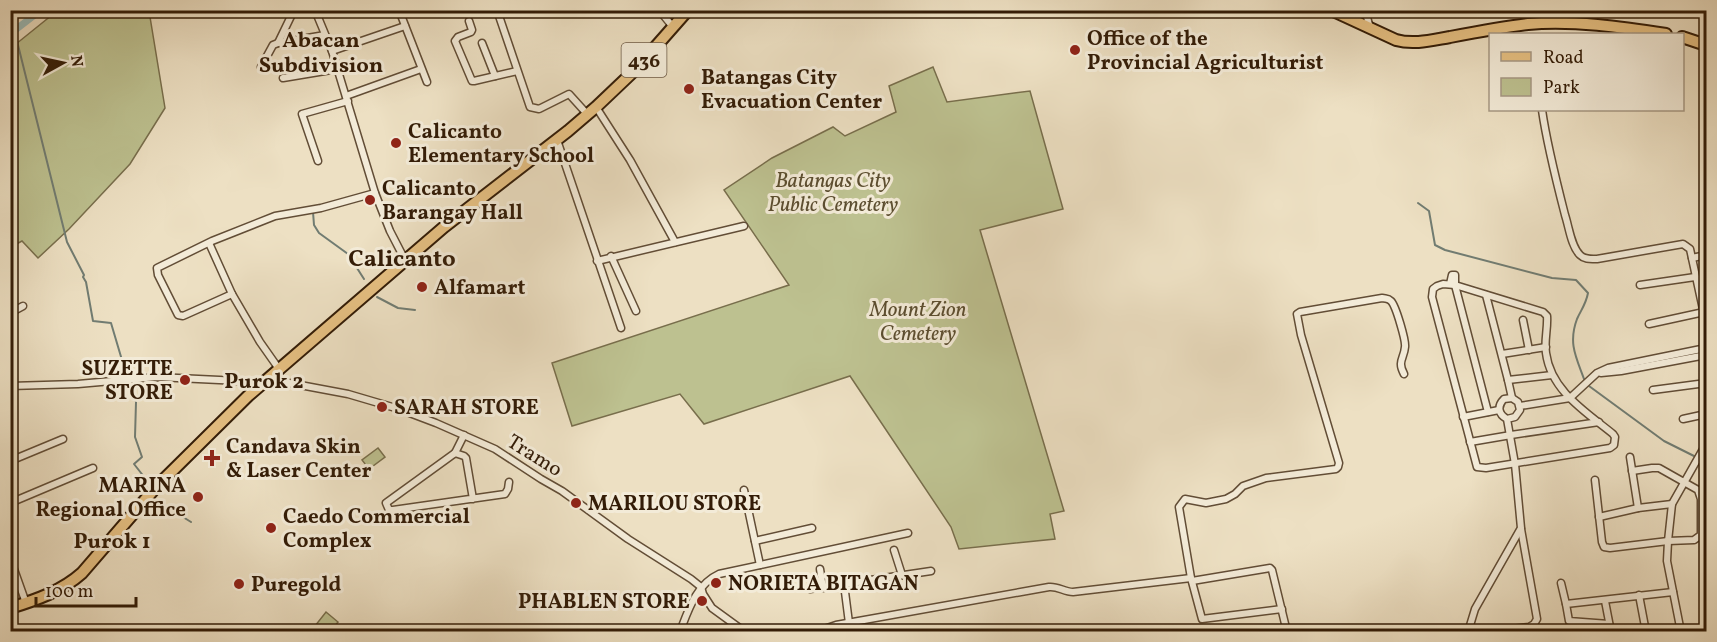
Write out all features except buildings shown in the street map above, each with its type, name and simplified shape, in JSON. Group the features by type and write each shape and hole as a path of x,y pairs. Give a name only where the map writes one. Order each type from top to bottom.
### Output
{"main road":[{"path":"10,16 18,10"},
{"name":"436","path":"10,608 70,584 157,486 263,382 478,199 592,111 636,69 688,10"},
{"path":"1331,10 1396,40 1411,43 1489,34"},
{"path":"1493,33 1549,23 1660,33"},
{"path":"1684,37 1707,45"}],"street":[{"path":"278,43 294,10"},
{"path":"315,10 332,51 375,193 390,231 405,260"},
{"path":"399,10 427,82"},
{"path":"497,10 532,108 539,109 569,94 592,111 630,160 675,242"},
{"path":"659,10 674,28"},
{"path":"1365,10 1371,28"},
{"path":"469,21 471,32 458,37 455,41 469,78 474,81 517,71"},
{"path":"332,51 405,26"},
{"path":"261,67 273,45 325,35"},
{"path":"482,43 495,76"},
{"path":"283,78 337,69"},
{"path":"318,161 302,114 421,69"},
{"path":"1542,111 1559,193 1573,243 1579,254 1585,258 1597,259 1683,244 1690,249 1707,322"},
{"path":"557,140 621,328"},
{"path":"232,294 183,316 178,315 158,275 157,268 209,243 283,213 321,208 375,193"},
{"path":"597,261 744,226"},
{"path":"209,243 232,294 279,369"},
{"path":"1692,258 1707,255"},
{"path":"611,256 636,311"},
{"path":"1640,285 1695,277"},
{"path":"1453,284 1488,412"},
{"path":"1453,284 1547,315 1546,353 1552,375 1558,386 1570,398 1615,437 1616,442 1611,448 1479,469 1475,465 1432,293 1437,286 1453,284"},
{"path":"1486,295 1512,398"},
{"path":"1282,609 1202,619 1191,580 1179,507 1185,499 1206,503 1226,499 1235,495 1243,486 1266,478 1338,467 1339,463 1301,335 1297,314 1300,312 1382,298 1388,299 1394,304 1405,342 1405,350 1400,361 1404,374"},
{"path":"10,313 23,306"},
{"path":"1649,324 1704,312"},
{"path":"1523,320 1529,350"},
{"path":"1502,354 1546,347"},
{"path":"1520,406 1570,398 1598,374 1618,365 1707,348"},
{"path":"1598,374 1707,355"},
{"path":"1509,380 1552,375"},
{"name":"Tramo","path":"10,386 78,384 157,377 263,382 348,394 414,414 495,449 562,491 628,539 701,587 712,608 745,632"},
{"path":"1653,390 1707,383"},
{"path":"1512,398 1520,406 1518,414 1511,419 1503,417 1499,410 1504,399 1512,398"},
{"path":"1463,417 1499,410"},
{"path":"1683,419 1707,414"},
{"path":"1487,632 1529,627 1537,619 1521,528 1515,464 1507,418"},
{"path":"1470,442 1599,422"},
{"path":"464,435 455,453 388,501 389,510 505,494 509,482"},
{"path":"10,461 63,439"},
{"path":"1681,632 1667,561 1672,504 1707,444"},
{"path":"455,453 466,458 473,499"},
{"path":"1630,457 1638,508"},
{"path":"10,503 93,468"},
{"path":"1594,480 1604,547 1694,540 1701,535 1698,490 1656,468 1632,471"},
{"path":"744,490 760,566"},
{"path":"1599,517 1638,508 1672,504"},
{"path":"755,541 812,528"},
{"path":"1468,632 1475,609 1521,528"},
{"path":"681,629 693,599 701,587 719,574 908,533"},
{"path":"894,550 902,575"},
{"path":"10,558 26,603"},
{"path":"815,632 825,627 849,622 1049,586 1073,592 1191,580 1270,568 1287,632"},
{"path":"820,569 823,588"},
{"path":"810,589 931,571"},
{"path":"1561,583 1569,621 1609,624"},
{"path":"844,584 849,622"},
{"path":"1566,604 1673,592"},
{"path":"1639,595 1646,632"},
{"path":"1605,601 1611,632"}],"green space":[{"path":"57,11 149,11 165,108 130,164 69,229 38,258 22,241 11,247 11,48"},
{"path":"933,67 947,102 1030,91 1063,209 980,230 1064,511 1050,514 1055,539 959,549 951,527 850,376 704,424 680,394 572,426 552,363 789,285 724,190 772,158 833,127 845,136 896,112 889,86"},
{"path":"378,448 385,457 369,469 362,460"},
{"path":"326,612 338,622 331,631 311,631"}],"waterway":[{"path":"10,34 41,10"},
{"path":"17,41 67,242 84,275 93,321 111,323 127,377"},
{"path":"1418,203 1429,211 1435,245 1445,250 1552,278 1576,280 1588,293 1573,335 1574,350 1584,379"},
{"path":"313,212 314,225 319,233 348,254 364,279"},
{"path":"377,297 398,308 415,310"},
{"path":"129,382 136,402 135,437 142,457 134,464 152,487"},
{"path":"1589,386 1664,441 1706,462"},
{"path":"162,504 191,522"}],"place":[{"name":"Office of the Provincial Agriculturist","path":"1075,50"},
{"name":"Batangas City Evacuation Center","path":"689,89"},
{"name":"Calicanto Elementary School","path":"396,143"},
{"name":"Calicanto Barangay Hall","path":"370,200"},
{"name":"Alfamart","path":"422,287"},
{"name":"SUZETTE STORE","path":"185,380"},
{"name":"SARAH STORE","path":"382,407"},
{"name":"Candava Skin & Laser Center","path":"212,458"},
{"name":"MARINA Regional Office","path":"198,497"},
{"name":"MARILOU STORE","path":"576,503"},
{"name":"Caedo Commercial Complex","path":"271,528"},
{"name":"NORIETA BITAGAN","path":"716,583"},
{"name":"Puregold","path":"239,584"},
{"name":"PHABLEN STORE","path":"702,601"}],"district":[{"name":"Abacan Subdivision","path":"321,52"},
{"name":"Calicanto","path":"402,258"},
{"name":"Purok 2","path":"264,380"},
{"name":"Purok 1","path":"112,540"}],"park label":[{"name":"Batangas City Public Cemetery","path":"833,192"},
{"name":"Mount Zion Cemetery","path":"918,321"}]}
